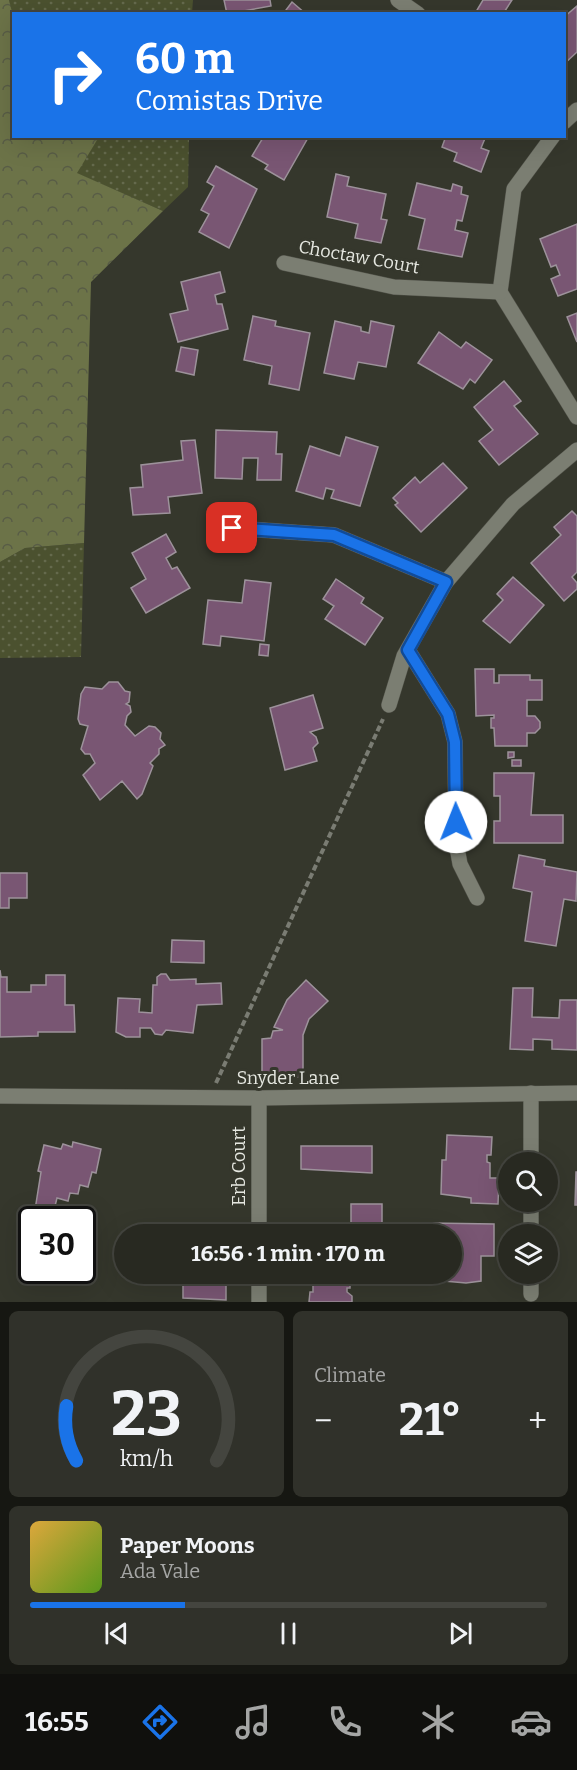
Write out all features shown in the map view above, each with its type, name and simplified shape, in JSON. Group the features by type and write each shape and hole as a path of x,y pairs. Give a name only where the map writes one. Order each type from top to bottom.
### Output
{"street":[{"path":"398,0 415,12"},
{"path":"552,138 514,189 500,292 577,417"},
{"name":"Choctaw Court","path":"284,263 394,287 500,292"},
{"path":"389,705 408,650 446,582 513,504 577,450"},
{"path":"232,528 334,535 446,582"},
{"path":"408,650 448,714 455,742 456,842 460,864 477,898"},
{"path":"531,1093 531,1152"},
{"name":"Snyder Lane","path":"0,1096 259,1098 577,1093"},
{"name":"Erb Court","path":"259,1098 259,1224"},
{"path":"258,1302 259,1284"},
{"path":"531,1284 531,1294"}],"path":[{"path":"210,1097 389,705"}],"green space":[{"path":"0,0 9,0 12,12 12,138 98,138 77,173 163,211 91,282 84,543 25,548 0,562"},
{"path":"9,0 193,0 192,12 12,12 12,15"},
{"path":"98,138 189,138 188,187 163,211 76,173"},
{"path":"84,543 81,657 0,658 0,562 25,548"}],"building":[{"path":"224,0 270,0 271,6 227,12"},
{"path":"483,0 512,0 504,12 480,12 477,10"},
{"path":"292,2 304,12 284,12"},
{"path":"577,6 577,52 566,62 566,15"},
{"path":"263,138 308,138 284,180 265,169 268,165 252,156"},
{"path":"445,138 485,138 481,148 489,151 481,172 454,161 457,153 442,147"},
{"path":"216,166 257,189 229,248 199,232 209,214 201,210 214,186 207,182"},
{"path":"336,174 349,177 347,186 386,194 381,219 387,220 381,243 355,238 358,224 327,217"},
{"path":"417,183 451,191 453,184 462,187 461,194 468,196 462,221 457,220 455,230 468,233 462,257 418,249 425,219 409,215"},
{"path":"577,224 577,289 558,296 551,279 560,275 556,265 551,267 540,239"},
{"path":"220,272 225,292 215,295 217,304 222,304 228,329 178,342 170,314 188,310 181,282"},
{"path":"577,313 577,342 567,317"},
{"path":"253,316 276,321 275,326 310,333 299,390 269,384 272,366 244,360"},
{"path":"335,321 361,327 361,331 369,333 371,321 394,326 386,367 358,362 354,379 324,373"},
{"path":"439,332 461,348 466,342 492,360 475,383 470,379 463,389 418,363"},
{"path":"181,347 198,350 194,375 176,371"},
{"path":"504,381 521,401 514,406 538,434 499,465 479,441 493,430 474,407"},
{"path":"216,430 277,432 276,454 282,454 281,480 257,480 258,458 243,458 242,479 215,478"},
{"path":"346,437 378,447 360,506 331,498 334,490 326,488 323,499 296,491 310,446 340,456"},
{"path":"195,440 202,493 168,497 170,513 133,515 130,488 143,487 141,465 183,460 181,441"},
{"path":"443,463 467,488 421,532 395,505 398,503 393,498 415,477 420,483"},
{"path":"572,511 577,516 577,572 572,577 577,583 577,589 564,601 531,563 561,535 554,527"},
{"path":"166,534 176,552 166,558 172,569 177,567 190,588 146,613 131,588 146,579 132,553"},
{"path":"513,577 544,605 510,643 483,621 503,600 497,594"},
{"path":"336,579 364,598 361,603 383,618 365,645 325,619 334,606 323,599"},
{"path":"245,580 271,583 264,641 221,636 220,646 203,644 208,600 242,603"},
{"path":"260,644 269,645 268,656 259,655"},
{"path":"475,669 494,669 494,683 499,683 499,675 530,675 530,680 542,680 542,700 527,700 527,716 535,716 540,722 540,728 535,733 527,733 527,746 495,746 494,728 491,728 491,718 494,718 494,715 476,716"},
{"path":"109,682 118,682 125,691 130,692 129,702 126,704 130,706 131,712 127,716 125,725 135,736 149,726 155,727 161,733 160,739 165,745 159,749 159,754 150,763 153,766 142,794 137,799 122,781 100,800 83,775 95,763 90,754 85,754 81,749 88,726 80,724 78,719 81,694 85,687 102,689"},
{"path":"313,695 323,728 310,732 316,737 318,743 313,748 317,761 285,770 270,708"},
{"path":"508,752 514,752 514,757 508,758"},
{"path":"512,760 521,760 521,766 512,766"},
{"path":"494,773 534,773 531,815 563,815 563,843 494,843 494,821 500,821 500,796 494,796"},
{"path":"519,855 545,860 544,866 577,872 576,901 564,899 556,946 525,941 532,892 513,888"},
{"path":"0,873 27,873 27,898 9,898 9,908 0,908"},
{"path":"172,940 204,941 204,963 171,962"},
{"path":"0,970 1,977 7,977 7,992 31,992 31,985 46,985 46,975 65,975 65,1005 74,1005 75,1032 38,1032 38,1036 0,1037"},
{"path":"166,974 170,980 196,979 196,984 221,983 222,1004 197,1005 193,1033 166,1030 162,1035 155,1034 151,1028 140,1028 140,1037 126,1037 116,1032 118,998 140,999 139,1012 152,1013 153,985 157,985 157,977"},
{"path":"306,980 328,1001 309,1019 303,1035 303,1077 262,1078 262,1039 271,1038 273,1031 283,1030 274,1027 287,1000"},
{"path":"513,988 533,988 532,1017 559,1018 560,1000 577,1000 577,1050 552,1049 552,1040 533,1039 533,1050 510,1049"},
{"path":"447,1135 492,1137 491,1155 487,1155 487,1162 490,1163 490,1178 498,1178 498,1204 471,1203 471,1198 441,1194 442,1160 446,1160"},
{"path":"73,1142 101,1149 96,1173 92,1172 88,1187 80,1185 78,1194 70,1193 68,1201 57,1198 55,1206 36,1206 41,1172 38,1171 44,1145 61,1149 63,1144 72,1147"},
{"path":"301,1146 372,1146 372,1173 301,1169"},
{"path":"576,1172 577,1205 575,1205"},
{"path":"351,1204 382,1204 382,1223 351,1223"},
{"path":"431,1223 494,1224 494,1256 481,1256 481,1281 462,1283 462,1224"},
{"path":"183,1284 226,1284 226,1300 183,1298"},
{"path":"313,1284 350,1284 347,1292 352,1296 352,1302 309,1302 310,1292 313,1292"}],"route":[{"path":"232,528 334,535 446,582 408,650 448,714 455,742 456,822"}]}
